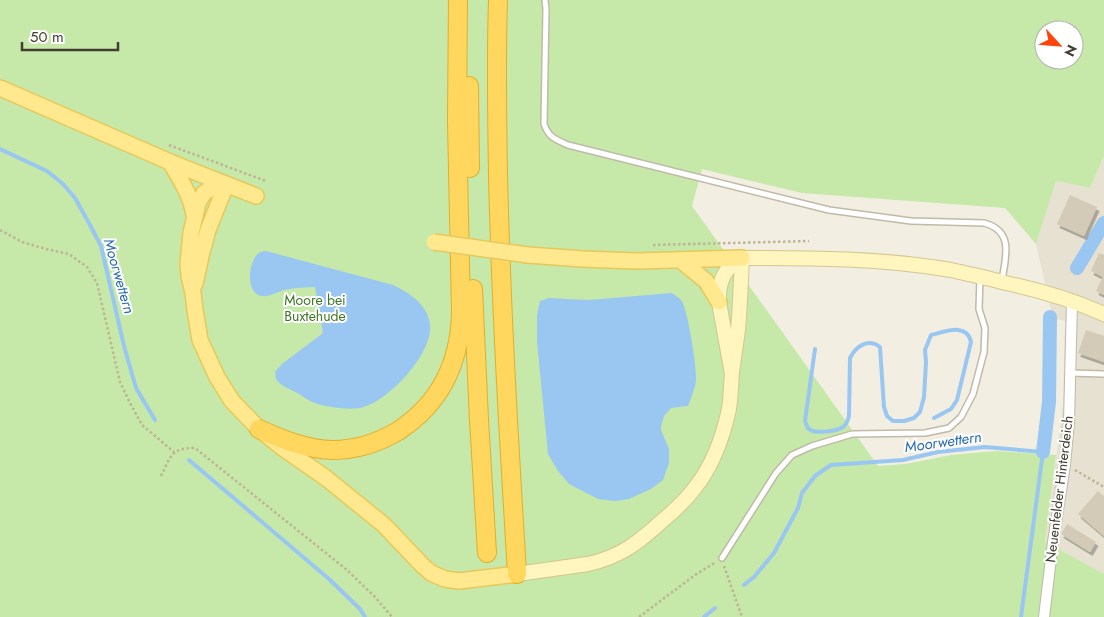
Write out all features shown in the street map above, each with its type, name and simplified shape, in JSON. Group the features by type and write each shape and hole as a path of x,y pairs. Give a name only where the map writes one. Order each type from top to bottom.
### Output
{"highway":[{"path":"259,429 285,441 315,448 344,450 369,445 394,433 421,414 434,399 448,374 461,332 462,312 457,121 464,5"},
{"path":"464,5 473,299 487,553"},
{"path":"497,5 500,272 517,574"}],"main road":[{"path":"0,88 170,162 256,196"},
{"path":"170,162 188,192 193,208 188,264 199,332 209,362 232,401 259,429 280,446 326,478 368,511 384,525 422,566 431,573 445,579 459,581 517,574 588,564 610,558 634,544 672,512 695,489 706,471 725,425 738,330 742,258"},
{"path":"193,293 208,230 226,185"},
{"path":"193,220 204,193 210,189 226,185"},
{"path":"434,242 528,255 584,259 820,259 926,266 980,276 1051,294 1104,314"},
{"path":"732,374 719,291 721,280 729,268 742,258"},
{"path":"680,260 706,281 720,302"}],"street":[{"name":"Neuenfelder Hinterdeich","path":"1044,617 1065,465 1069,422 1072,302"}],"lane":[{"path":"545,0 544,124 547,134 556,140 568,145 829,210 911,221 984,223 1000,230 1003,236 1006,258 1002,282"},
{"path":"722,558 776,473 792,454 852,434 926,433 949,428 961,417 973,394 984,352 985,328 979,309 980,276"},
{"path":"1070,373 1104,374"}],"path":[{"path":"0,230 22,242 69,254 87,267 97,283 120,382 142,425 174,452"},
{"path":"649,246 809,241"},
{"path":"161,476 174,452 183,448 195,448 347,570 375,596 392,617"},
{"path":"1065,465 1104,487"},
{"path":"639,617 695,575 722,558 742,617"}],"shaded area":[{"path":"1104,156 1104,574 1045,543 1063,405 1065,321 1053,318 1036,244 1056,181 1090,188"}],"green space":[{"name":"Moore bei Buxtehude","path":"0,0 1104,0 1104,156 1090,188 1056,181 1036,244 1005,208 802,193 702,169 692,206 878,466 906,464 951,455 996,451 1056,455 1045,542 1104,574 1104,617 0,617"}],"water":[{"path":"266,251 393,285 417,300 429,318 429,337 424,350 406,376 383,397 371,404 355,409 338,408 315,403 280,384 276,379 275,372 282,364 323,333 315,287 288,289 265,296 257,294 253,290 250,277 252,263 259,253"},
{"path":"672,293 681,300 684,306 694,352 696,380 688,406 671,408 664,416 661,430 669,449 669,463 663,480 651,489 629,499 615,501 598,499 569,484 558,471 548,454 537,342 537,315 540,301 549,298 589,300"}],"building":[{"path":"1070,195 1097,207 1084,236 1057,224"},
{"path":"1099,253 1104,255 1104,295 1096,291 1103,277 1091,271"},
{"path":"1086,330 1104,336 1104,362 1078,353"},
{"path":"1098,491 1104,496 1104,536 1078,514"},
{"path":"1067,524 1096,542 1090,552 1061,534"}],"waterway":[{"name":"Moorwettern","path":"0,149 47,171 63,184 75,198 101,246 124,346 136,388 155,420"},
{"path":"1077,268 1104,223"},
{"path":"1043,452 1049,402 1050,317"},
{"path":"815,349 805,421 807,427 811,430 825,432 843,427 848,420 850,358 859,347 867,343 876,344 880,347 884,407 887,416 893,421 904,421 914,418 920,412 924,397 925,350 931,335 954,330 965,332 971,342 957,400 951,409 934,418"},
{"name":"Moorwettern","path":"744,585 754,577 774,553 798,508 802,493 815,476 831,465 903,460 938,452 985,447 1043,452 1021,617"},
{"name":"Moorwettern","path":"189,460 329,579 360,609 365,617"},
{"name":"Moorwettern","path":"704,617 715,608"}]}
